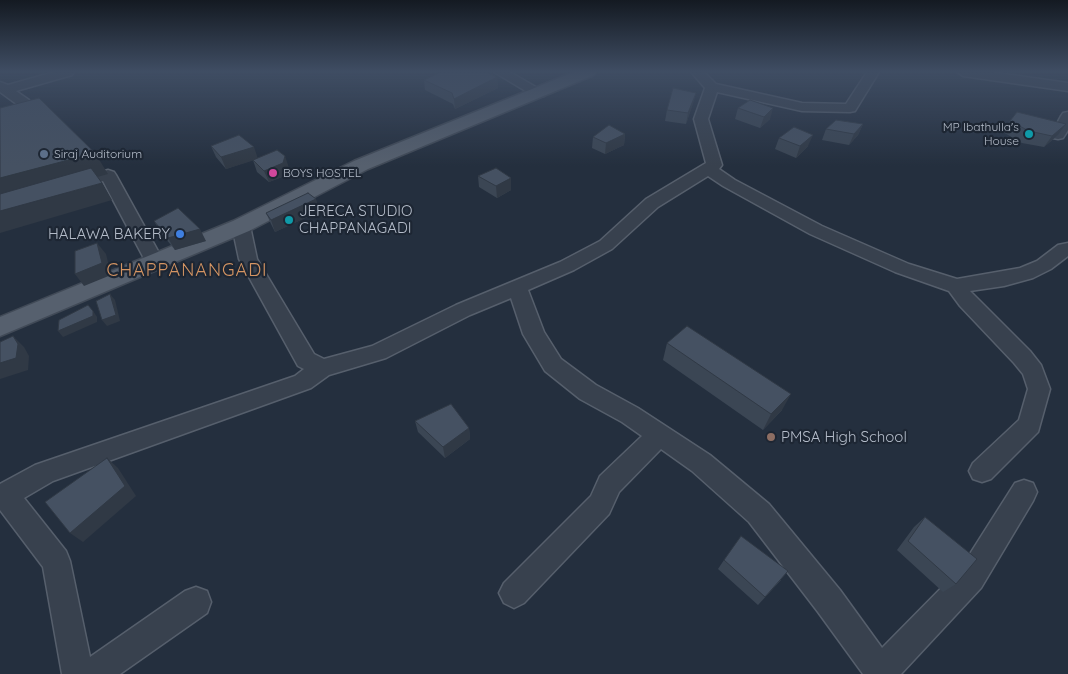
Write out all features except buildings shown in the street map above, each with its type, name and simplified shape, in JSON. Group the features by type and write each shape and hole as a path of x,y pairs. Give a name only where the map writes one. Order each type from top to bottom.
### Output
{"main road":[{"path":"0,328 241,226 361,165 513,103"}],"street":[{"path":"0,126 27,115 24,103"},
{"path":"78,674 56,561 3,497 44,473 303,382 322,368 378,352 463,310 518,289 606,245 652,204 714,164 701,119 706,103"},
{"path":"787,103 802,107 850,108 853,103"},
{"path":"1058,135 1068,116"},
{"path":"709,169 729,183 816,230 902,268 956,286 1004,279 1026,273 1044,265 1067,250"},
{"path":"54,191 108,175 155,262"},
{"path":"241,226 248,259 306,360 322,368"},
{"path":"956,286 979,314 1022,357 1033,371 1038,389 1029,425 982,471"},
{"path":"518,289 534,334 553,366 588,392 630,415 701,464 759,513 829,600 881,673 971,578 1024,492"},
{"path":"514,593 600,505 609,484 659,435"},
{"path":"93,674 196,602"}],"place":[{"name":"MP Ibathulla's House","path":"1029,134"},
{"name":"Siraj Auditorium","path":"44,154"},
{"name":"BOYS HOSTEL","path":"273,173"},
{"name":"JERECA STUDIO CHAPPANAGADI","path":"289,220"},
{"name":"HALAWA BAKERY","path":"180,234"},
{"name":"PMSA High School","path":"771,437"}],"district":[{"name":"CHAPPANANGADI","path":"187,271"}]}
